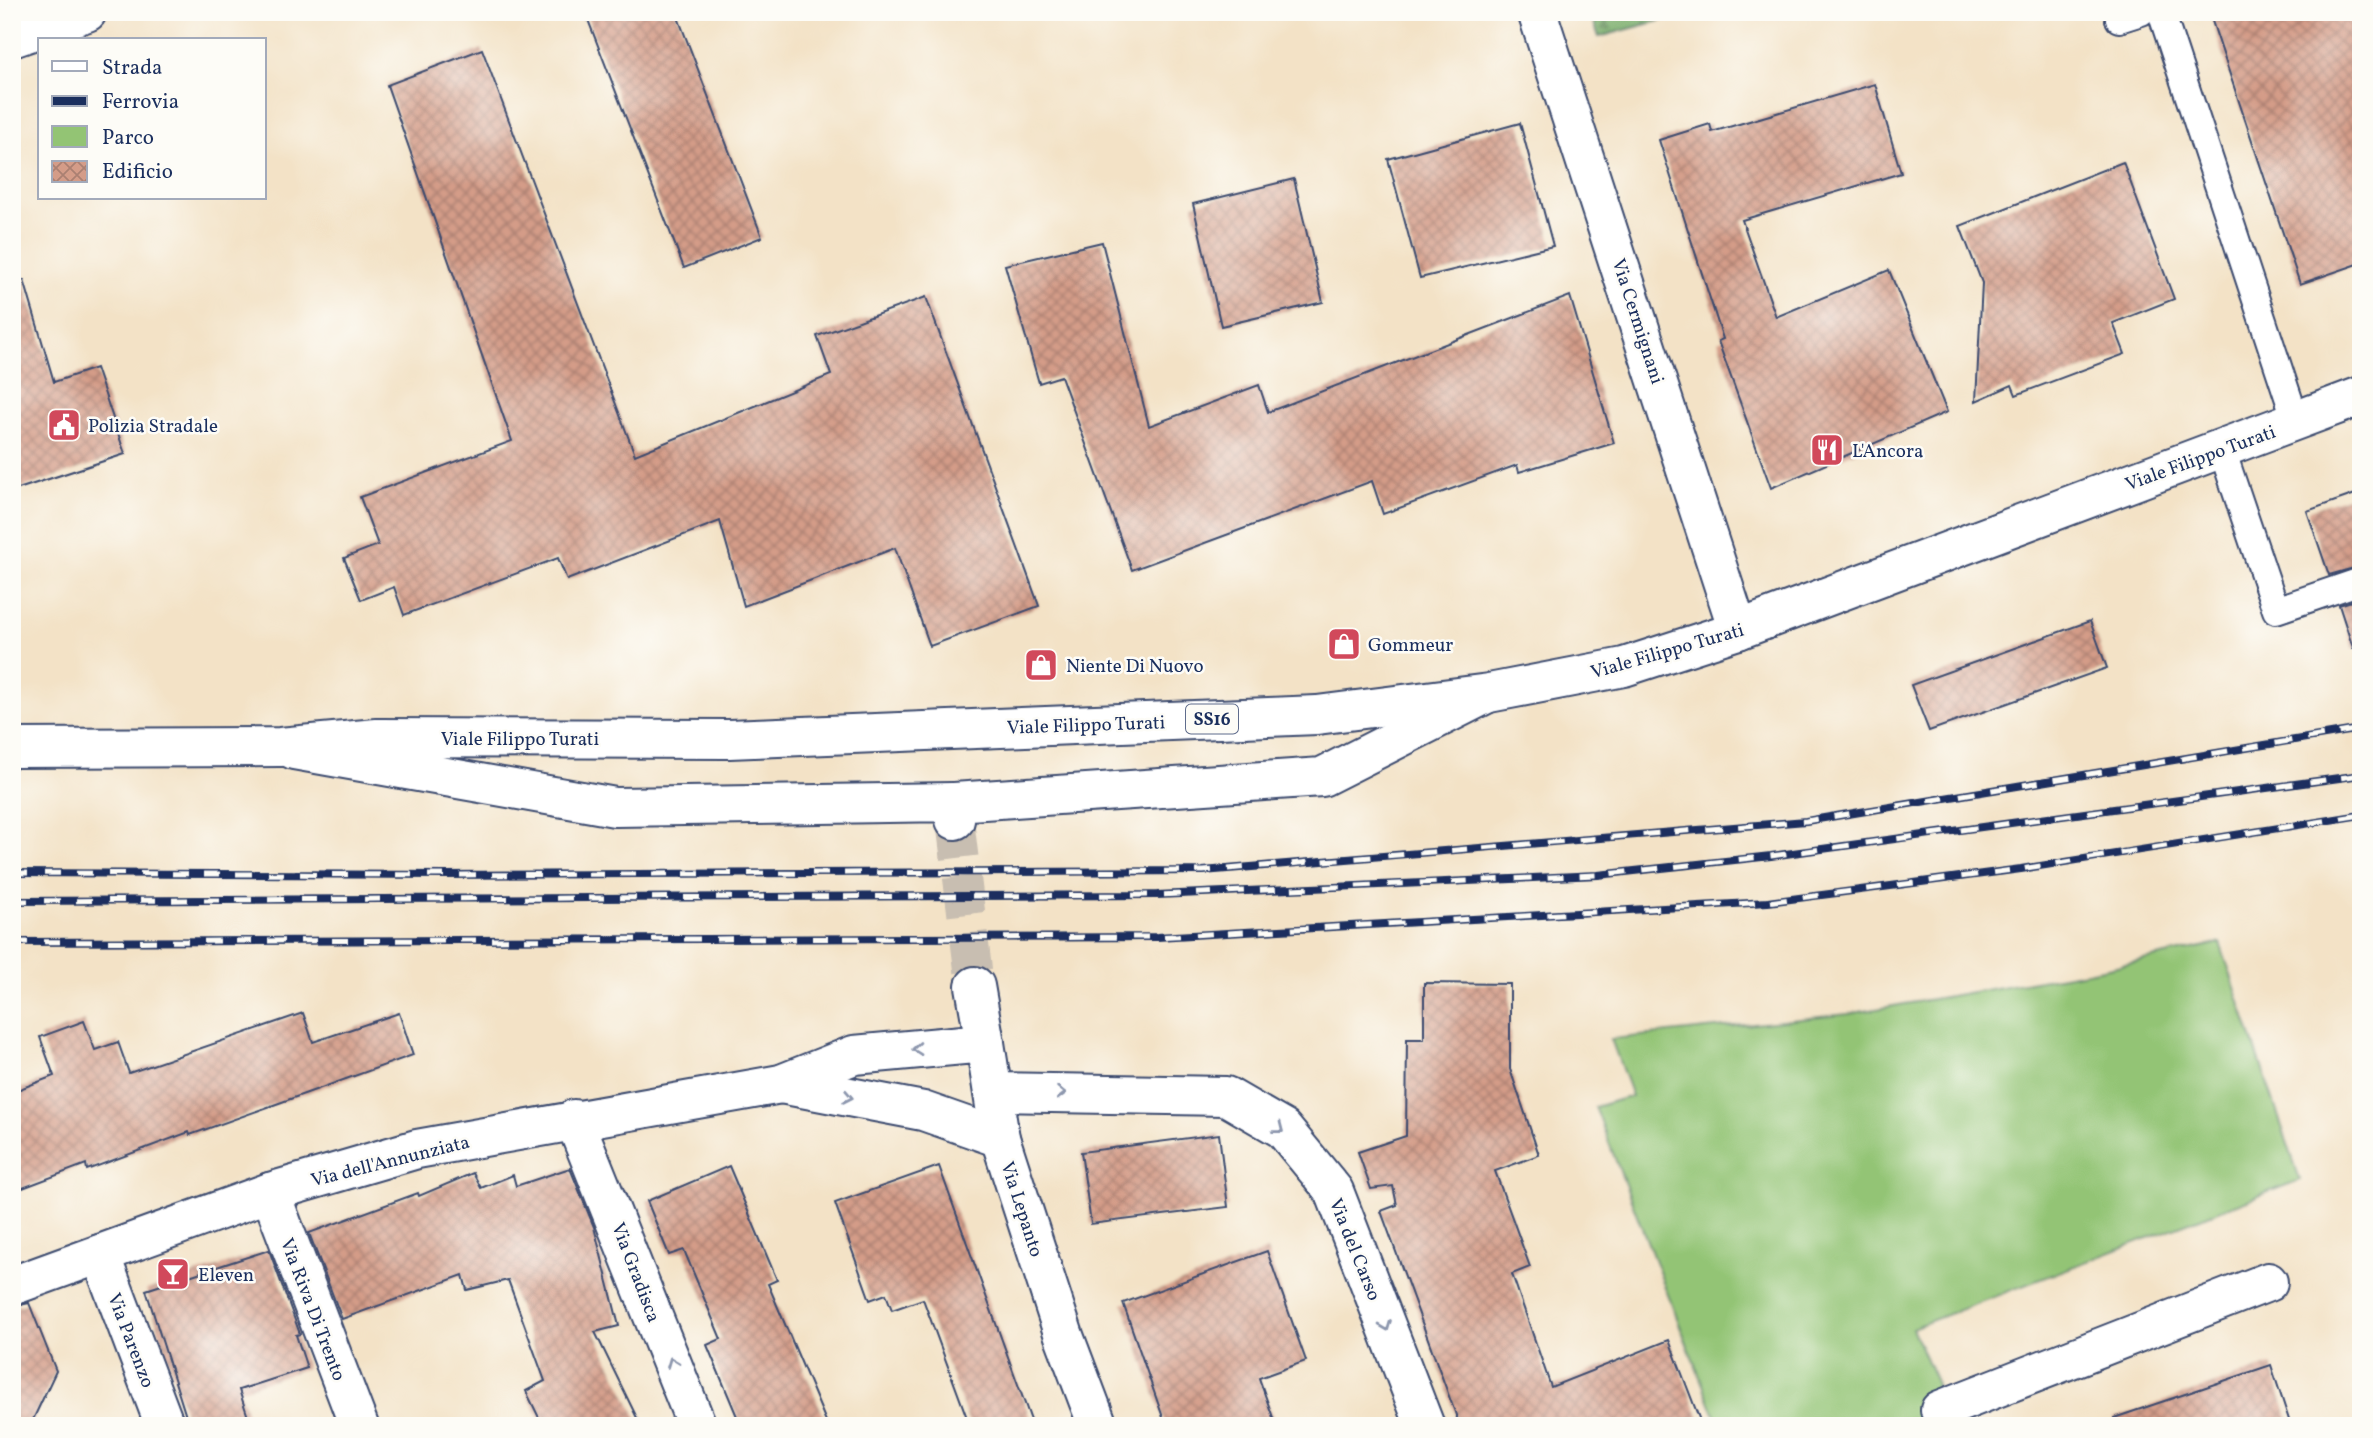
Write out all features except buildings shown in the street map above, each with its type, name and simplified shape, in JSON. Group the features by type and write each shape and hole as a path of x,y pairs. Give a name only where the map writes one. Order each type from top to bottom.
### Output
{"street":[{"path":"14,37 87,12"},
{"name":"Via Cermignani","path":"1537,12 1738,630"},
{"name":"Viale Filippo Turati","path":"12,748 280,747 377,738 729,739 1317,715 1489,693 1624,667 1738,630 2361,396"},
{"path":"280,747 615,807 955,811 1322,776 1489,693"},
{"name":"Via Lepanto","path":"975,986 1000,1138 1064,1336 1098,1426"},
{"name":"Via dell'Annunziata","path":"12,1286 270,1192 417,1149 781,1084 854,1055 985,1043"},
{"name":"Via dell'Annunziata","path":"781,1084 923,1111 1000,1138"},
{"name":"Via del Carso","path":"993,1092 1226,1096 1283,1129 1334,1191 1425,1426"},
{"name":"Via Gradisca","path":"574,1119 697,1426"},
{"name":"Via Riva Di Trento","path":"270,1192 359,1426"},
{"name":"Via Parenzo","path":"100,1254 165,1426"},
{"path":"1946,1426 1940,1410 2268,1283"}],"lane":[{"path":"2161,12 2296,421"},
{"path":"2221,447 2276,610 2361,581"}],"green space":[{"path":"1590,12 1676,12 1674,17 1599,37"},
{"path":"2220,943 2300,1180 1912,1328 1937,1384 1916,1426 1719,1426 1595,1107 1632,1096 1611,1039 1848,1014 2103,969"}],"tunnel":[{"path":"955,820 975,986"}],"railway":[{"path":"12,873 445,875 1203,871 1806,821 2361,729"},
{"path":"12,901 1157,895 1598,875 1771,856 2361,775"},
{"path":"12,942 1157,937 1768,902 2021,869 2361,815"}],"place":[{"name":"Polizia Stradale","path":"64,425"},
{"name":"L'Ancora","path":"1827,450"},
{"name":"Gommeur","path":"1344,644"},
{"name":"Niente Di Nuovo","path":"1041,665"},
{"name":"Eleven","path":"173,1274"}]}
